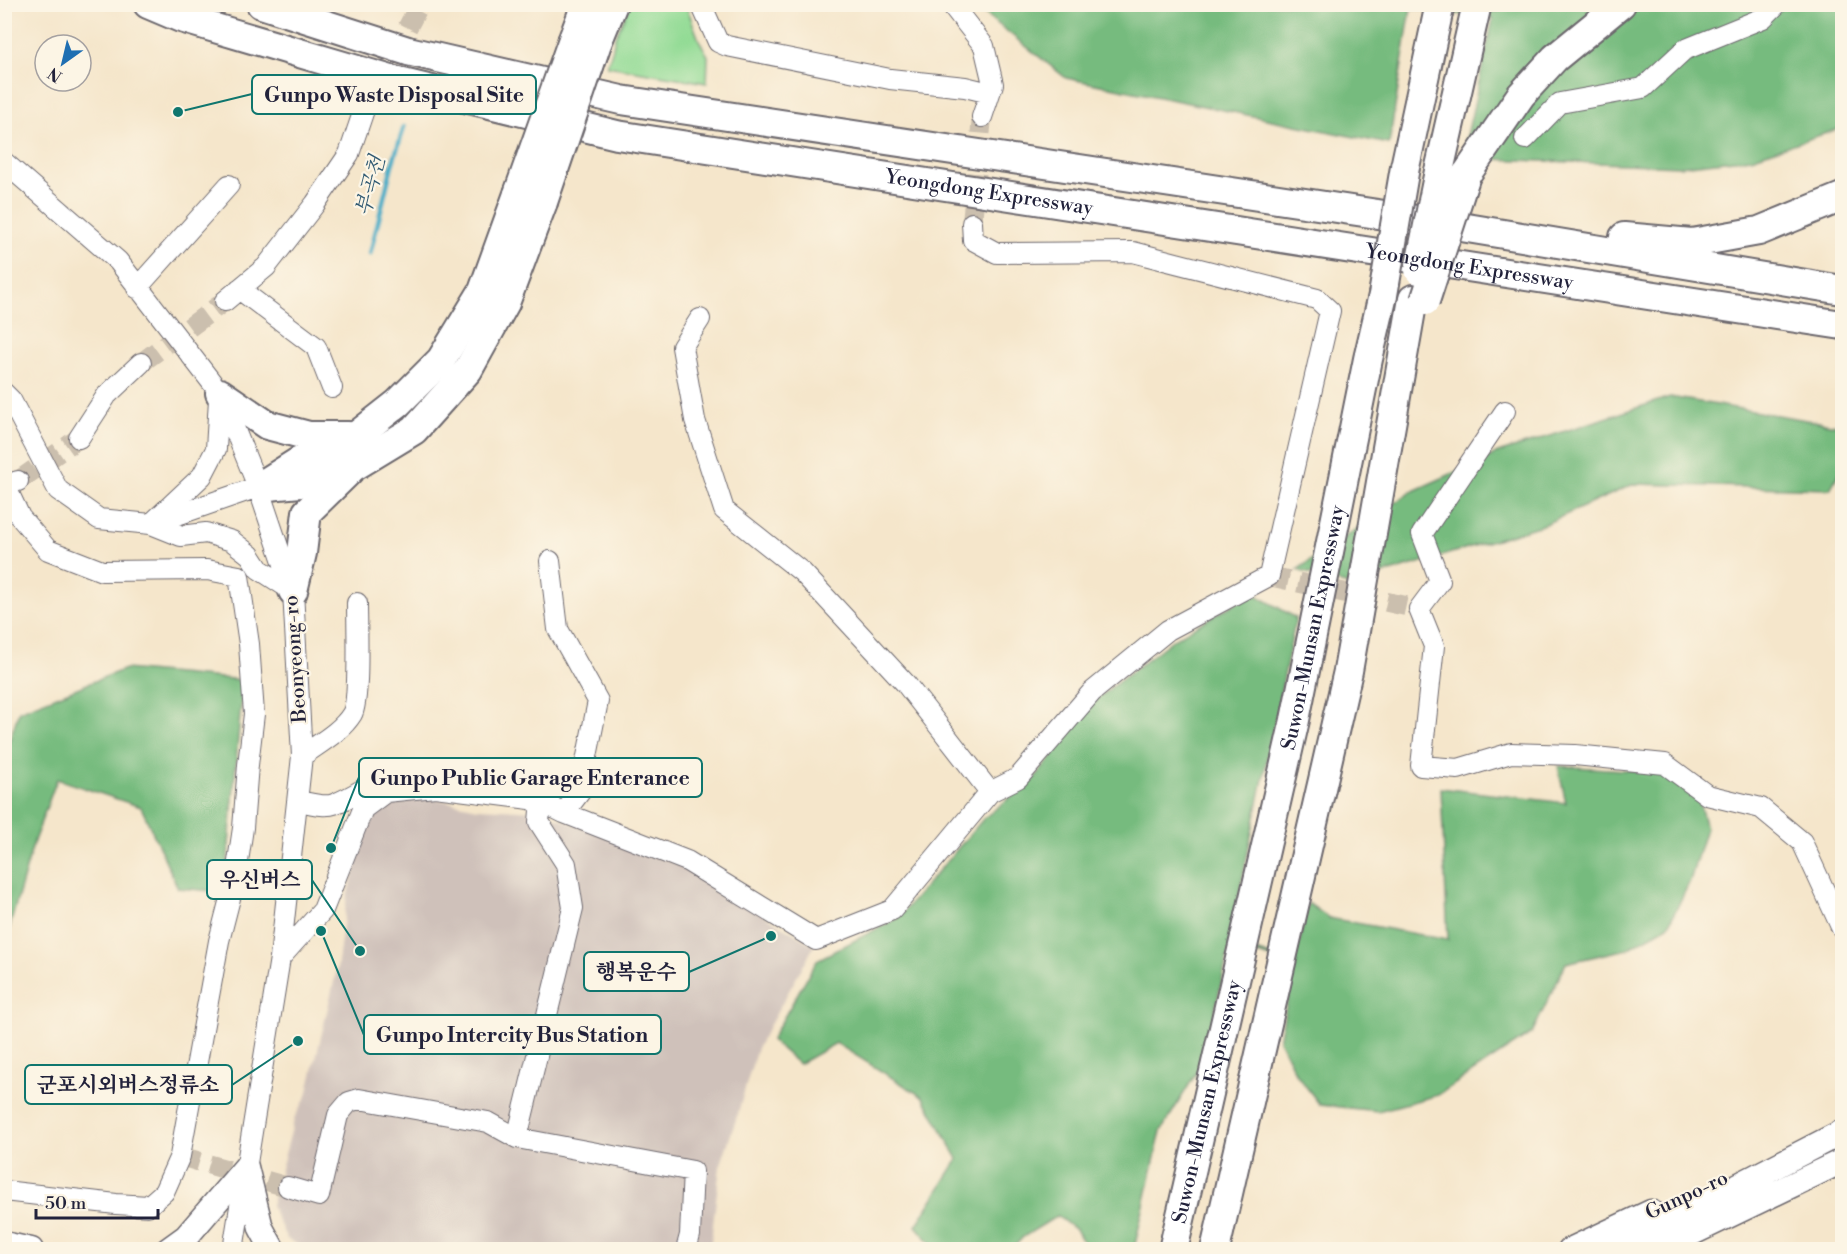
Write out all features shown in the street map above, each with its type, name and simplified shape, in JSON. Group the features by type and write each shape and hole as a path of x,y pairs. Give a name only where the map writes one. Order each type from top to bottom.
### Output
{"highway":[{"name":"Yeongdong Expressway","path":"148,4 181,18 391,80 617,135 1842,325"},
{"name":"Yeongdong Expressway","path":"261,4 408,51 621,100 1437,223 1842,290"},
{"path":"293,591 302,553 307,512 353,467 414,430 468,370 505,303 530,198 585,41 586,4"},
{"path":"585,41 614,4"},
{"path":"1428,60 1432,4"},
{"name":"Suwon-Munsan Expressway","path":"1173,1250 1295,720 1383,295 1405,167 1440,4"},
{"name":"Suwon-Munsan Expressway","path":"1215,1250 1348,670 1396,385 1452,173 1477,4"},
{"path":"1452,173 1555,58 1621,4"},
{"path":"1437,223 1692,243 1759,231 1842,197"},
{"path":"258,487 298,462 356,436 398,403 441,360 483,291 530,198"},
{"path":"220,393 267,425 309,436 356,436"},
{"path":"258,487 300,483 353,467"}],"main road":[{"name":"Gunpo-ro","path":"1613,1250 1842,1132"},
{"name":"Gunpo-ro","path":"1570,1250 1646,1215 1702,1185 1806,1150"},
{"name":"Gunpo-ro","path":"1657,1250 1677,1243 1842,1161"},
{"path":"168,1250 186,1237 246,1167"},
{"path":"246,1167 261,1228 273,1250"},
{"path":"4,1244 31,1250"}],"street":[{"path":"701,4 718,42 727,46 890,79 965,87 990,93"},
{"path":"951,4 984,46 993,84 982,117"},
{"path":"1525,139 1560,103 1643,88 1684,50 1764,18 1778,4"},
{"path":"332,388 316,347 232,295 266,267 315,204 349,154 365,107"},
{"name":"Beonyeong-ro","path":"4,162 118,261 136,288 220,393 258,487 293,591 302,756 280,958 234,1250"},
{"path":"136,288 229,184"},
{"path":"280,958 323,910 363,809 386,792 435,787 538,800 564,813 687,861 816,940 892,910 990,792 1018,778 1092,692 1168,630 1269,576 1330,311 1317,299 1133,252 997,253 973,240 972,223"},
{"path":"700,318 682,347 695,420 724,510 810,580 906,684 990,792"},
{"path":"79,438 106,395 141,363"},
{"path":"4,393 11,400 58,490 99,519 151,524 181,536 206,533 232,541 250,555 259,569 293,591"},
{"path":"151,524 202,476 216,449 220,393"},
{"path":"1505,411 1422,534 1440,581 1419,609 1434,646 1421,766 1458,769 1511,753 1575,755 1665,764 1707,795 1761,808 1802,842 1842,929"},
{"path":"9,484 20,517 48,549 102,571 207,570 238,576 259,569"},
{"path":"151,524 258,487"},
{"path":"550,561 558,629 598,701 580,792 564,813"},
{"path":"4,1191 148,1206 164,1192 180,1156 219,941 236,875 255,714 249,644 238,576"},
{"path":"302,756 341,727 354,713 357,677 357,603"},
{"path":"297,801 332,806 374,782 398,774 417,777 435,787"},
{"path":"517,1138 573,908 566,864 539,822 538,800"},
{"path":"288,1188 319,1196 338,1115 349,1102 359,1099 488,1122 517,1138 693,1171 690,1235 686,1250"}],"shaded area":[{"path":"411,794 478,808 540,811 687,868 814,946 757,1048 720,1167 710,1249 306,1249 287,1239 271,1206 295,1117 307,1096 337,969 347,897 361,845 375,810 387,800"}],"green space":[{"path":"1431,4 1496,12 1511,4 1842,5 1842,128 1751,158 1680,166 1462,158 1493,19 1411,8 1389,144 1066,78 974,5"},
{"path":"630,5 686,5 699,40 708,56 707,83 607,66 615,37"},
{"path":"1670,397 1842,426 1842,468 1830,489 1634,484 1545,524 1348,585 1297,570 1411,492 1498,453"},
{"path":"1253,593 1296,618 1229,944 1295,962 1308,903 1329,918 1448,940 1441,788 1566,803 1558,766 1659,772 1699,801 1706,828 1690,881 1668,926 1627,949 1566,963 1532,1033 1438,1095 1378,1111 1320,1105 1295,1072 1279,1040 1295,965 1230,946 1203,1062 1161,1131 1134,1249 1087,1249 1077,1231 1057,1216 1023,1237 1012,1249 936,1249 916,1226 958,1159 923,1097 836,1043 799,1064 771,1040 817,960 898,918 984,818 1035,778 1098,698 1175,638"},
{"path":"125,669 243,680 225,892 178,888 141,807 57,779 34,841 9,929 5,930 4,757 19,711"}],"waterway":[{"name":"부곡천","path":"370,254 404,127"}],"tunnel":[{"path":"365,107 420,4"},
{"path":"972,223 982,117"},
{"path":"141,363 225,301"},
{"path":"18,481 79,438"},
{"path":"1269,576 1419,609"},
{"path":"180,1156 288,1187"}],"place":[{"name":"Gunpo Waste Disposal Site","path":"178,112"},
{"name":"Gunpo Public Garage Enterance","path":"331,848"},
{"name":"Gunpo Intercity Bus Station","path":"321,931"},
{"name":"행복운수","path":"771,936"},
{"name":"우신버스","path":"360,951"},
{"name":"군포시외버스정류소","path":"298,1041"}]}
